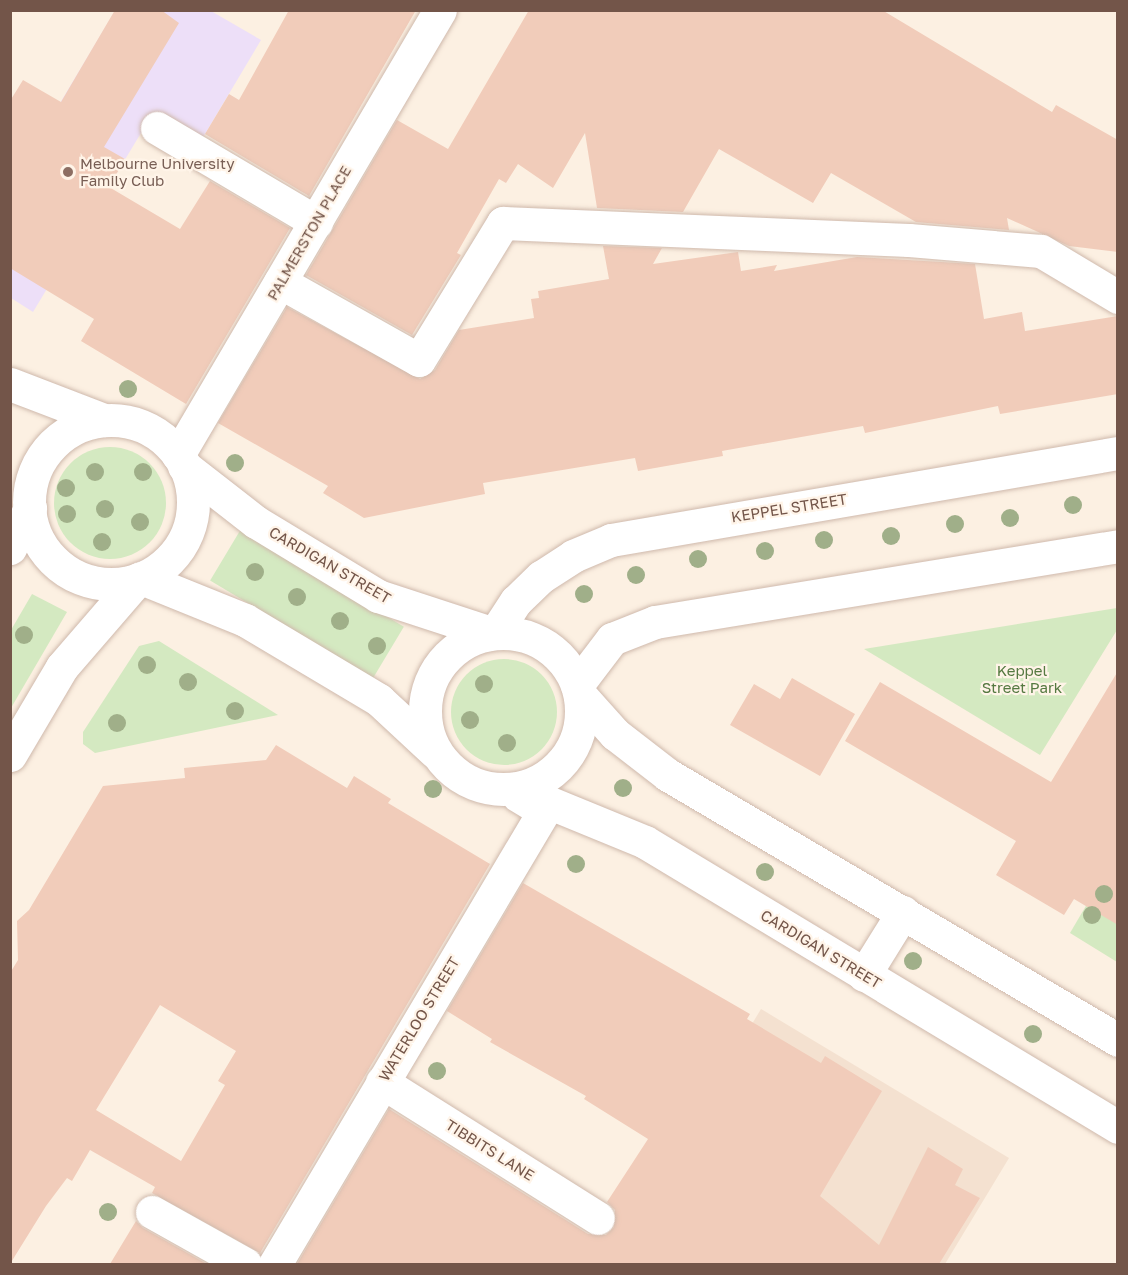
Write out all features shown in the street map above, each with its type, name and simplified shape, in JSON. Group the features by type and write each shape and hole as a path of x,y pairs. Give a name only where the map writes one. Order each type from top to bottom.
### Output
{"street":[{"name":"PALMERSTON PLACE","path":"181,461 280,282 440,10"},
{"path":"157,128 316,222"},
{"path":"280,282 419,360 503,223 909,240 1041,252 1118,297"},
{"path":"10,384 104,420 140,426 161,437 181,461 192,501 185,537 162,565 139,578 105,584 70,574 43,549 29,505 10,477"},
{"path":"10,548 29,505 36,467 50,447 80,426 104,420"},
{"name":"KEPPEL STREET","path":"493,633 516,601 541,577 611,540 1118,453"},
{"name":"CARDIGAN STREET","path":"181,461 256,522 385,599 493,633"},
{"path":"139,578 245,620 368,693 466,781 512,789 540,781 568,756 581,721 579,691 612,639 655,622 1118,546"},
{"path":"10,755 62,667 139,578"},
{"path":"438,755 425,719 431,682 453,651 493,633 523,635 546,645 564,662 579,691 615,734 668,775 1118,1040"},
{"name":"CARDIGAN STREET","path":"512,789 645,842 1118,1127"},
{"name":"WATERLOO STREET","path":"275,1264 544,811 512,789"},
{"path":"864,975 903,912"},
{"name":"TIBBITS LANE","path":"382,1082 598,1218"},
{"path":"153,1212 245,1264"}],"shaded area":[{"name":"Melbourne University Family Club","path":"115,11 211,11 261,40 199,144 169,125 141,133 33,312 11,298 11,185"},
{"path":"761,1009 1009,1158 945,1264 607,1264"}],"green space":[{"path":"110,447 131,451 150,463 162,482 166,503 162,524 150,543 131,555 110,559 89,555 70,543 58,524 54,503 58,482 70,463 89,451"},
{"path":"241,529 404,627 373,678 210,580"},
{"path":"32,594 67,612 11,708 11,630"},
{"name":"Keppel Street Park","path":"1117,608 1117,630 1040,755 864,649"},
{"path":"159,641 278,715 95,753 83,744 83,732 139,646"},
{"path":"504,659 524,663 541,675 553,692 557,712 553,732 541,749 524,761 504,765 484,761 467,749 455,732 451,712 455,692 467,675 484,663"},
{"path":"1117,853 1117,962 1070,933"}],"building":[{"path":"115,10 161,10 179,23 104,147 125,159 109,187 180,229 210,181 290,228 186,404 81,341 94,319 10,268 10,101 23,80 61,102"},
{"path":"289,10 416,10 309,196 205,134 229,94 239,100"},
{"path":"529,10 882,10 1052,112 1056,105 1118,140 1118,252 1069,246 1007,218 1009,230 916,222 831,173 813,203 719,149 683,212 597,208 585,133 553,188 518,164 506,183 499,179 457,253 461,255 412,335 306,275 397,120 448,149"},
{"path":"603,246 662,248 653,264 738,252 741,271 777,265 774,271 857,257 975,264 984,319 1022,312 1025,331 1118,316 1118,394 1000,414 998,406 865,433 863,426 722,451 723,456 638,471 635,458 483,483 485,494 364,518 323,493 328,486 218,423 287,307 420,379 435,370 459,330 534,318 531,299 539,298 538,291 609,279"},
{"path":"1118,671 1118,925 1074,899 1064,915 996,875 1016,841 845,741 880,682 1051,782"},
{"path":"792,678 855,714 820,776 730,725 754,684 780,699"},
{"path":"276,745 347,788 354,776 391,799 388,803 490,864 260,1253 152,1193 155,1187 90,1150 72,1181 67,1178 46,1206 10,1264 10,973 18,960 17,921 29,910 103,786 185,778 184,768 266,760","holes":["160,1005 236,1051 218,1081 225,1085 181,1161 96,1110"]},
{"path":"523,883 750,1014 747,1019 821,1063 825,1056 882,1091 820,1196 879,1245 928,1147 963,1169 955,1185 980,1198 939,1264 297,1264 389,1109 588,1234 606,1235 614,1227 615,1210 607,1202 648,1139 584,1099 586,1096 490,1042 492,1039 447,1011"},
{"path":"136,1221 143,1228 207,1264 110,1264"}],"place":[{"name":"Melbourne University Family Club","path":"68,172"}]}
